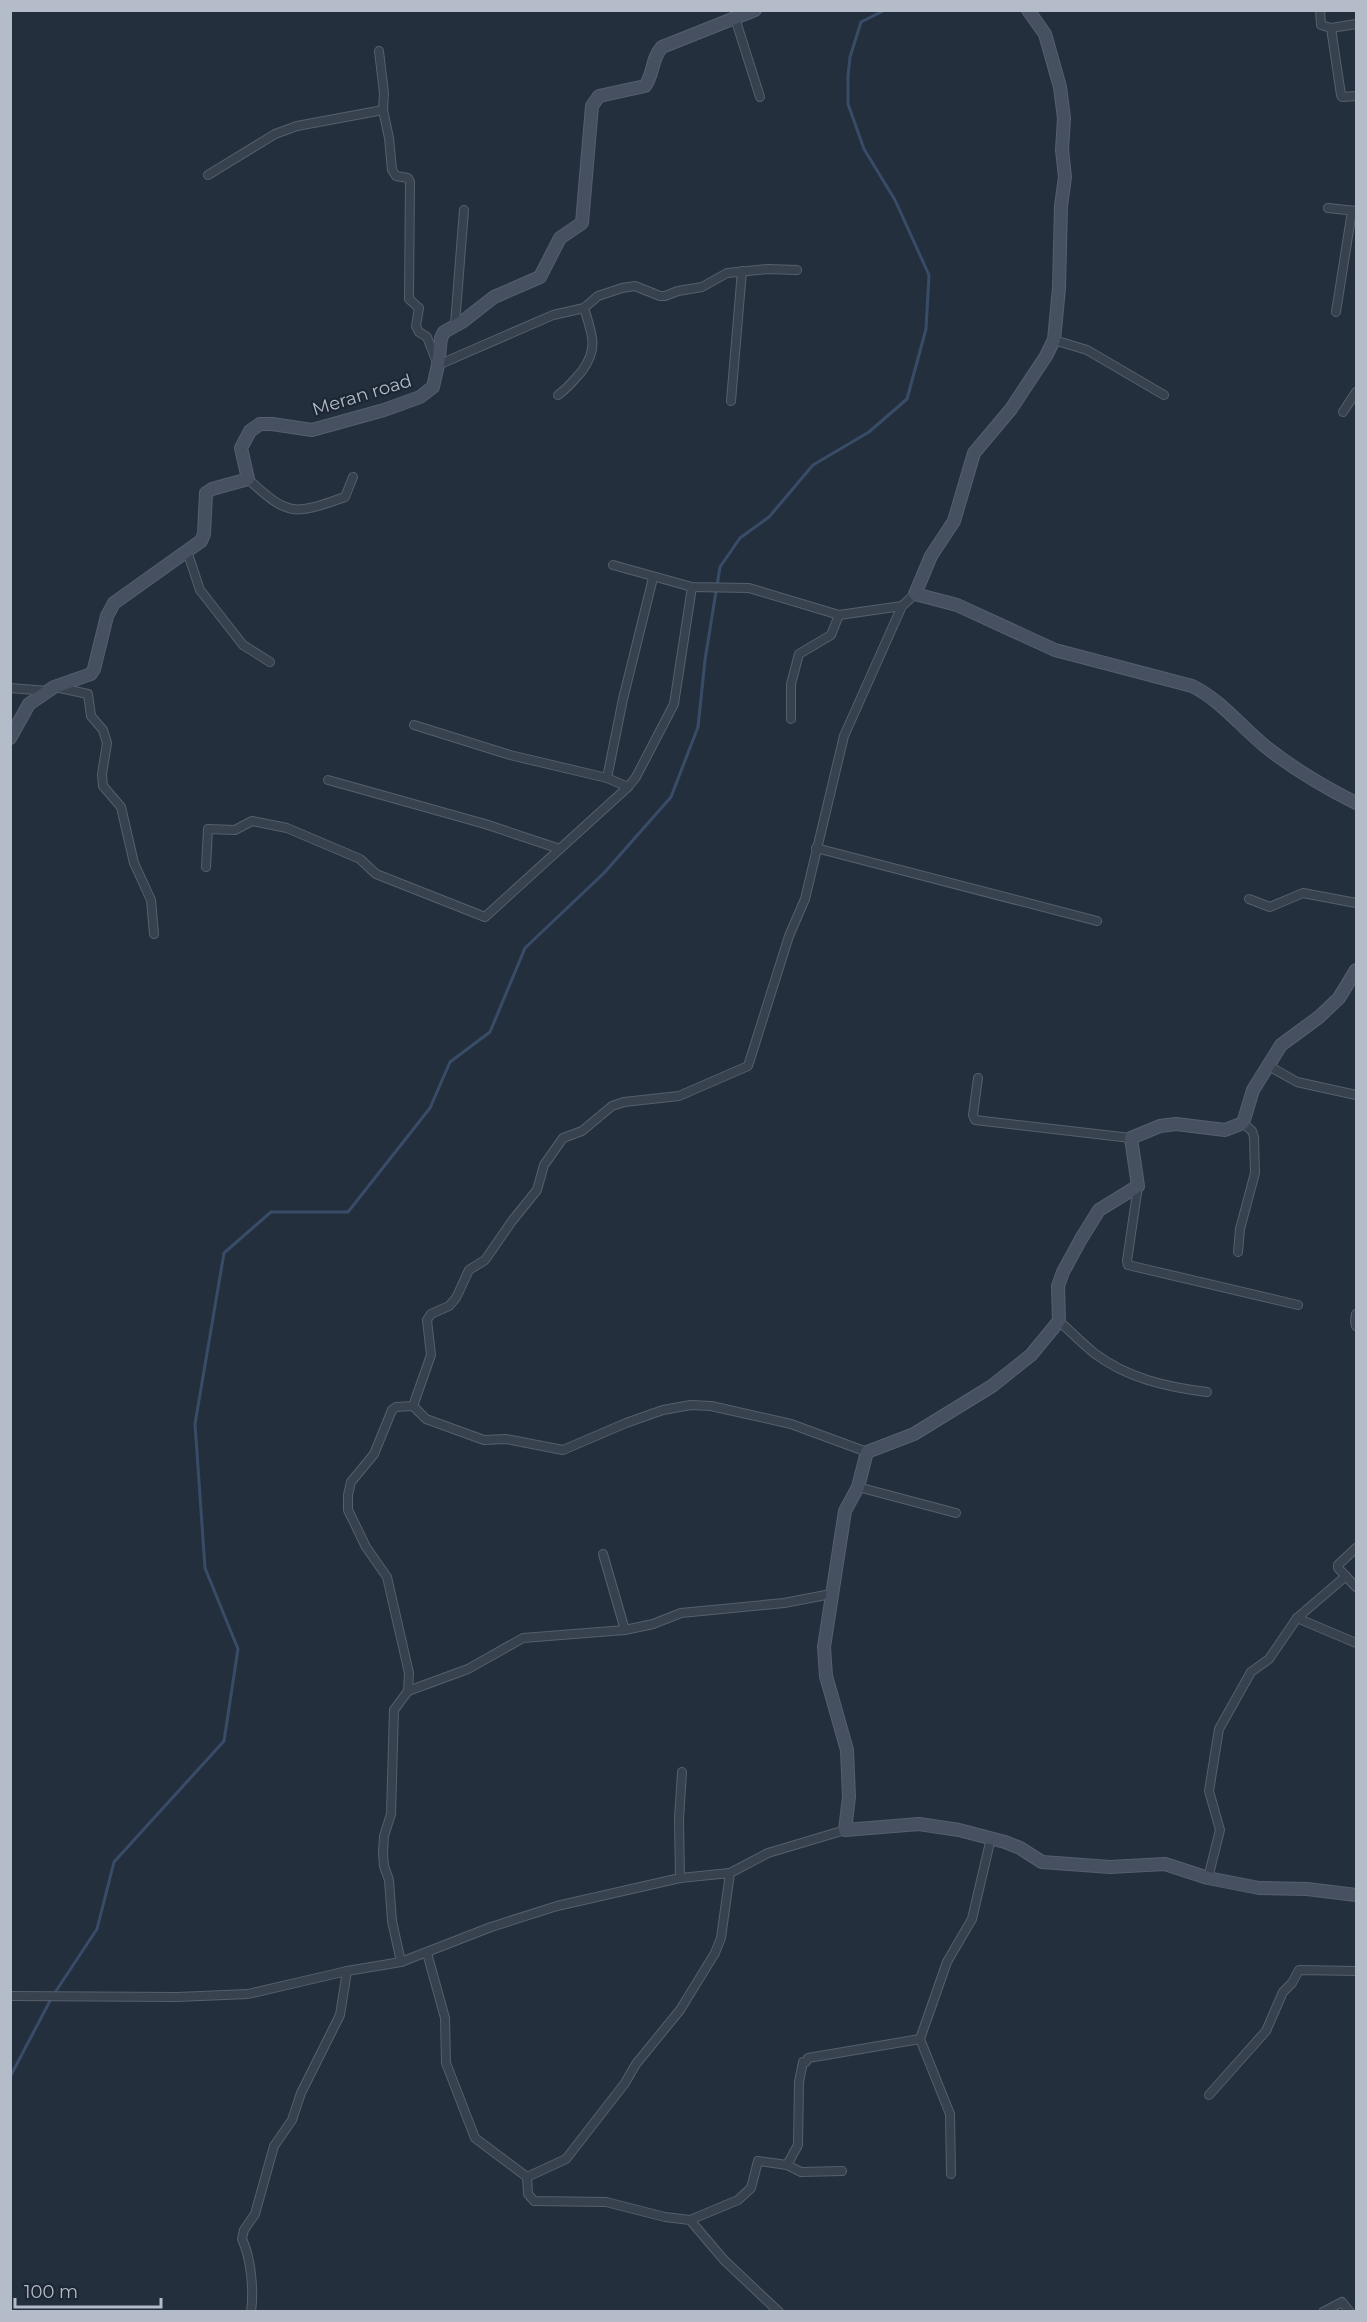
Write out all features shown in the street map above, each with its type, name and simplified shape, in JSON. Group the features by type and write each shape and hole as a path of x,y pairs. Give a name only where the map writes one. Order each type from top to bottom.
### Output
{"street":[{"name":"Meran road","path":"248,479 242,442 250,431 260,424 312,430 384,410 426,393 433,387 444,332 462,322 494,297 540,277 560,238 582,223 594,100 599,96 645,86 649,81 654,58 662,47 755,10"},
{"path":"413,1406 431,1355 432,1347 426,1329 427,1320 431,1314 449,1306 456,1298 470,1270 485,1260 537,1190 544,1165 563,1138 582,1131 612,1106 624,1102 679,1095 748,1066 789,936 805,899 843,736 902,606 915,594 931,556 954,521 974,453 1011,409 1054,340 1059,288 1061,206 1065,177 1062,150 1064,118 1060,87 1046,34 1028,10"},
{"path":"1320,10 1321,25 1331,28 1356,24"},
{"path":"735,18 760,97"},
{"path":"1331,28 1341,95 1342,97 1356,96"},
{"path":"379,51 384,93 382,110 389,138 392,170 396,176 408,178 410,182 409,299 419,308 416,326 419,332 427,337 438,365 553,315 584,308 598,296 622,288 635,286 664,296 702,287 727,273 797,270"},
{"path":"208,175 275,134 320,120 382,110"},
{"path":"1328,208 1354,211 1336,312"},
{"path":"455,324 464,210"},
{"path":"731,401 742,271"},
{"path":"558,395 569,387 591,359 592,332 584,308"},
{"path":"1054,340 1087,350 1164,395"},
{"path":"1343,411 1356,392"},
{"path":"10,738 29,704 51,689 91,674 107,616 114,603 201,541 204,534 206,493 212,489 248,479 272,501 295,510 307,510 345,497 353,477"},
{"path":"187,551 200,590 243,645 270,662"},
{"path":"613,565 692,587 749,588 839,615 902,606"},
{"path":"607,778 623,699 653,578"},
{"path":"206,867 208,829 235,830 252,821 287,828 360,859 376,874 485,917 628,787 636,777 674,704 692,587"},
{"path":"915,594 957,605 1055,650 1192,686 1209,696 1265,747 1306,777 1356,804"},
{"path":"791,719 791,684 799,654 831,635 839,615"},
{"path":"10,688 51,689 85,693 90,697 91,716 103,730 107,743 102,774 104,786 121,807 134,863 151,900 154,934"},
{"path":"414,725 510,755 607,778 628,787"},
{"path":"328,780 485,824 560,849"},
{"path":"816,848 1097,921"},
{"path":"1249,899 1270,907 1303,893 1356,903"},
{"path":"1243,1123 1253,1090 1267,1065 1288,1038 1319,1017 1338,998 1356,970"},
{"path":"1267,1065 1297,1082 1356,1095"},
{"path":"978,1078 973,1115 975,1120 1131,1138 1161,1126 1176,1124 1225,1130 1243,1123"},
{"path":"1238,1252 1240,1229 1256,1173 1254,1137 1252,1131 1243,1123"},
{"path":"1131,1138 1138,1186 1128,1265 1298,1305"},
{"path":"401,1962 392,1921 389,1880 384,1866 383,1853 384,1836 391,1814 394,1710 408,1691 409,1673 387,1577 366,1547 348,1509 351,1482 374,1454 390,1414 396,1407 413,1406 426,1419 484,1440 506,1439 562,1450 663,1410 691,1405 711,1406 791,1424 867,1452 914,1434 992,1386 1031,1355 1059,1321 1058,1286 1063,1272 1099,1210 1138,1186"},
{"path":"1356,1314 1356,1326"},
{"path":"1059,1321 1095,1353 1136,1377 1171,1387 1207,1392"},
{"path":"845,1830 849,1797 847,1750 826,1676 824,1659 831,1594 845,1511 858,1487 867,1452"},
{"path":"858,1487 956,1513"},
{"path":"1356,1548 1338,1565 1338,1568 1356,1587"},
{"path":"603,1554 625,1630"},
{"path":"1208,1878 1220,1830 1209,1791 1219,1729 1251,1672 1269,1659 1297,1618 1346,1576"},
{"path":"408,1691 468,1669 523,1638 625,1630 653,1624 681,1613 784,1603 831,1594"},
{"path":"1297,1618 1356,1643"},
{"path":"680,1878 682,1772"},
{"path":"10,1996 177,1997 248,1994 347,1971 401,1962 521,1917 557,1906 680,1878 730,1873 768,1853 845,1830 919,1824 960,1830 991,1838 1020,1848 1042,1862 1110,1867 1165,1864 1208,1878 1259,1888 1307,1889 1356,1895"},
{"path":"951,2174 950,2114 920,2039 947,1962 972,1919 991,1838"},
{"path":"527,2177 566,2159 625,2083 636,2064 680,2010 715,1953 721,1938 730,1873"},
{"path":"427,1953 445,2018 446,2063 476,2138 527,2177 528,2194 534,2201 606,2202 665,2217 690,2220 738,2200 751,2188 758,2161 787,2165 801,2172 842,2171"},
{"path":"1209,2095 1266,2031 1283,1992 1292,1983 1299,1970 1356,1971"},
{"path":"251,2312 253,2302 247,2249 242,2239 244,2230 255,2214 274,2146 292,2120 302,2093 340,2015 347,1971"},
{"path":"787,2165 798,2145 799,2082 803,2062 806,2062 808,2058 920,2039"},
{"path":"690,2220 724,2260 779,2312"},
{"path":"1323,2312 1342,2301 1350,2312"}],"waterway":[{"path":"54,1994 97,1929 114,1862 224,1741 238,1649 205,1568 195,1424 224,1253 271,1212 348,1212 430,1108 450,1062 490,1032 525,948 604,873 671,797 698,727 705,660 720,567 740,538 769,517 813,465 869,432 907,399 926,329 929,275 895,200 864,149 848,104 850,57 861,22 885,10"},
{"path":"10,2077 51,1999"}]}
